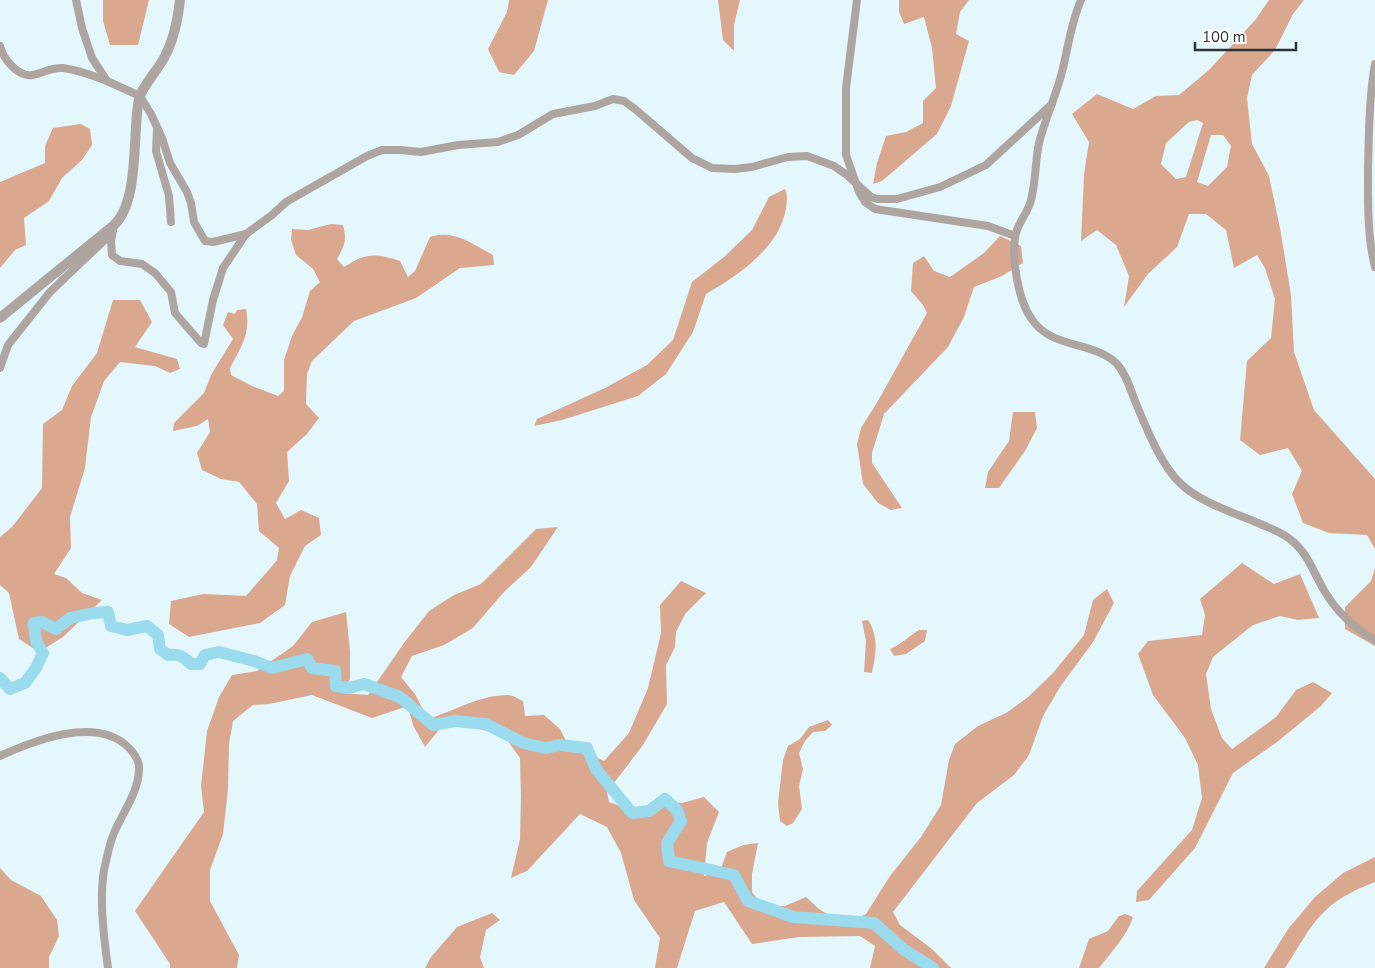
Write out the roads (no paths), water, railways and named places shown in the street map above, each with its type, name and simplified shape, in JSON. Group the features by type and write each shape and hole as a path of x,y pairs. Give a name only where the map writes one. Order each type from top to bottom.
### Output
{"street":[{"path":"76,0 82,28 92,58 107,81"},
{"path":"0,368 8,345 50,292 120,220 128,202 140,96 166,55 173,36 180,0"},
{"path":"857,0 846,88 845,129 846,155 864,202 875,210 988,226 1015,236"},
{"path":"1081,0 1075,14 1061,75 1039,144 1029,208 1015,236 1015,261 1023,302 1039,329 1054,339 1098,353 1114,362 1122,370 1150,435 1173,475 1181,484 1200,498 1275,530 1291,540 1300,548 1324,591 1341,614 1375,640"},
{"path":"0,46 2,54 18,71 32,76 45,70 60,68 82,71 140,96 157,128 170,163 191,203 194,222 205,241 213,242 246,234"},
{"path":"1375,64 1369,126 1368,194 1370,235 1375,267"},
{"path":"113,229 112,255 120,261 142,264 151,269 171,292 175,313 203,344 206,342 213,300 223,268 246,234 286,202 367,156 382,150 421,152 458,144 498,142 518,135 553,114 595,106 613,100 624,101 692,158 712,168 734,169 752,167 788,156 807,156 834,166 871,197 877,199 897,199 940,187 986,165 1052,104"},
{"path":"157,128 156,151 169,196 171,222"},
{"path":"0,318 113,229"},
{"path":"0,756 24,745 76,731 103,734 121,740 134,753 140,768 134,792 113,834 104,871 102,910 108,968"}],"waterway":[{"path":"0,678 10,689 25,683 36,668 43,653 36,641 34,623 42,622 56,629 70,618 108,612 111,626 127,630 147,626 158,635 160,649 168,655 181,656 191,664 200,664 205,655 219,652 272,668 307,659 312,668 335,671 336,686 349,688 364,684 400,697 433,725 455,721 486,724 523,743 546,748 560,745 587,748 596,769 632,813 649,811 665,799 677,810 681,821 667,843 669,861 734,875 748,901 793,917 874,923 903,949 933,968"}]}
